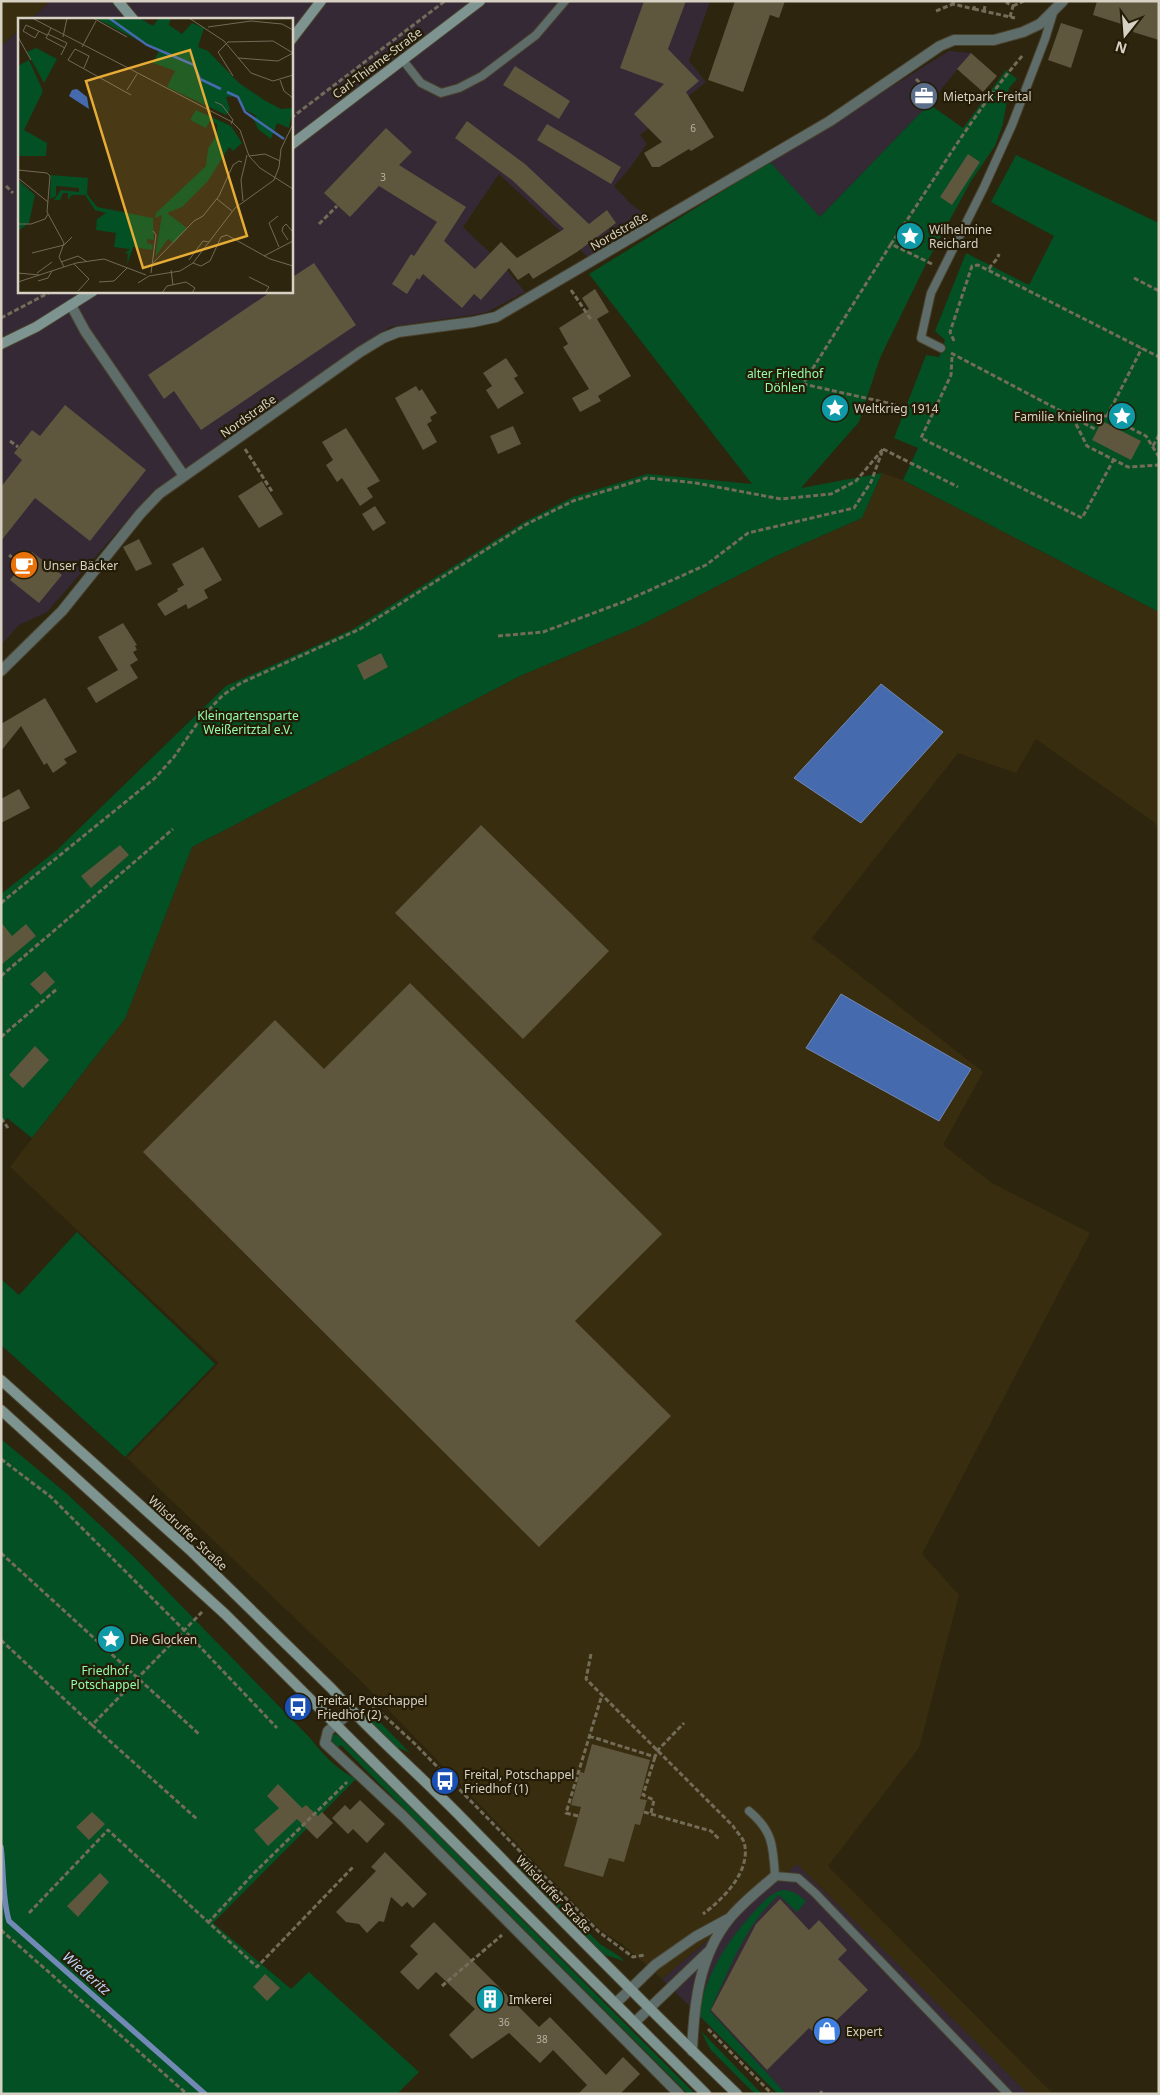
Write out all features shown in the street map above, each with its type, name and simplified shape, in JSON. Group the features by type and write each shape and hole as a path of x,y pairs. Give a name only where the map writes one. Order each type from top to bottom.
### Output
{"main road":[{"path":"118,1 132,18"},
{"path":"292,39 322,1"},
{"name":"Carl-Thieme-Straße","path":"292,144 480,1"},
{"path":"1,344 36,327 91,292"},
{"name":"Wilsdruffer Straße","path":"1,1380 190,1550 435,1791 649,2009 737,2094"},
{"path":"1,1410 186,1577 336,1723 706,2094"}],"street":[{"name":"Nordstraße","path":"1,672 62,611 148,504 184,476 383,338 407,330 473,322 496,317 830,121 940,46 954,40 994,40 1023,32 1040,24 1053,13 1062,1"},
{"path":"71,305 85,331 184,476"},
{"path":"352,1711 336,1723 325,1736 325,1743 403,1816 679,2094"},
{"path":"636,2022 709,1951 729,1919 774,1876"},
{"path":"616,2003 655,1965 695,1937 729,1919"},
{"path":"692,2051 698,1985 709,1951"}],"lane":[{"path":"402,59 421,83 441,93 459,88 482,76 536,35 565,1"},
{"path":"941,348 920,338 931,293 984,187 1012,125 1053,13"},
{"path":"749,1811 763,1823 773,1847 774,1876 798,1878 815,1893 1008,2094"}],"path":[{"path":"292,117 445,1"},
{"path":"1008,1 1007,4 1013,6 1024,1"},
{"path":"936,11 953,2 974,9 1019,19"},
{"path":"974,9 975,4"},
{"path":"984,11 985,6"},
{"path":"1010,17 1013,6"},
{"path":"897,405 804,384 891,244 965,132 1012,68 1022,58"},
{"path":"915,79 929,92 924,96"},
{"path":"6,186 13,193"},
{"path":"319,224 337,206"},
{"path":"891,244 943,269"},
{"path":"989,269 1000,254"},
{"path":"955,344 950,332 972,266 978,265 1159,357"},
{"path":"1134,278 1159,291"},
{"path":"569,287 592,320"},
{"path":"1,318 50,292"},
{"path":"941,348 1097,430"},
{"path":"1107,416 1142,348"},
{"path":"954,349 951,375 921,438 1082,518 1114,460"},
{"path":"1072,416 1107,416 1146,436 1159,457"},
{"path":"1072,416 1086,446 1128,467 1159,465"},
{"path":"1152,447 1159,435"},
{"path":"10,441 18,447"},
{"path":"242,445 274,493"},
{"path":"883,449 958,487"},
{"path":"498,636 543,632 623,602 706,565 748,533 854,508 871,482 883,449"},
{"path":"1,903 155,778 174,757 201,718 223,695 241,683 360,630 525,525 573,501 647,478 696,482 781,499 831,494 856,481 883,449"},
{"path":"9,554 22,564"},
{"path":"1,976 173,829"},
{"path":"1,1037 58,988"},
{"path":"1,1118 8,1128"},
{"path":"1,1459 50,1497 185,1631 277,1728"},
{"path":"1,1553 200,1735"},
{"path":"92,1725 197,1617"},
{"path":"1,1640 198,1820"},
{"path":"591,1654 586,1679 733,1826 744,1842 745,1855 734,1884 701,1915"},
{"path":"578,1816 566,1813 602,1695"},
{"path":"365,1706 379,1711 414,1743 599,1932 633,1957 651,1953"},
{"path":"651,1813 654,1800 643,1795 655,1756 657,1751 684,1723"},
{"path":"589,1736 655,1756"},
{"path":"414,1743 419,1756"},
{"path":"208,1923 254,1873 352,1777"},
{"path":"644,1812 711,1831 719,1839"},
{"path":"29,1913 108,1830 257,1966 353,1866"},
{"path":"442,1986 508,1929"},
{"path":"1,1930 187,2094"},
{"path":"708,2029 772,2094"}],"shaded area":[{"path":"1,1 50,1 32,18 18,18 18,31 1,46"},
{"path":"50,1 710,1 689,61 706,82 640,135 647,144 614,186 630,203 651,219 589,258 499,174 463,227 503,265 525,292 485,313 390,327 152,492 47,612 19,625 1,645 1,46 18,31 18,292 292,292 292,18 32,18"},
{"path":"949,51 971,53 929,104 819,218 770,162"},
{"path":"882,473 903,480 1159,612 1159,829 1155,823 1036,739 1016,773 958,753 812,938 983,1072 943,1145 992,1183 1090,1233 922,1554 959,1595 919,1748 828,1866 1053,2094 1028,2094 797,1864 662,1979 621,1943 600,1930 362,1682 127,1458 219,1363 10,1167 125,1019 192,847 520,676 641,625 776,556 862,518"},
{"path":"797,1864 1028,2094 778,2094 662,1979"}],"green space":[{"path":"1006,70 1017,79 1009,88 1003,124 995,146 971,181 927,262 880,358 859,422 801,488 882,473 862,518 776,556 641,625 520,676 192,847 125,1019 32,1138 7,1118 1,1124 1,894 57,850 226,686 353,629 524,522 573,497 647,474 752,484 589,274 770,162 820,217 929,104 963,128"},
{"path":"1016,155 1159,223 1159,612 903,480 918,448 894,438 926,355 939,357 945,340 935,331 966,253 1029,285 1054,236 991,202"},
{"path":"77,1232 215,1364 125,1457 1,1345 1,1279 19,1295"},
{"name":"Friedhof Potschappel","path":"1,1439 66,1493 133,1556 331,1761 356,1779 213,1923 291,1989 309,1972 419,2072 397,2094 1,2094"},
{"path":"360,1712 375,1717 410,1753 393,1745"},
{"path":"333,1734 339,1735 695,2094 688,2094 341,1745 337,1748 331,1743"},
{"path":"518,1862 600,1944 624,1961 605,1955 596,1949 520,1873"},
{"path":"782,1890 795,1893 806,1901 797,1912 779,1895 767,1907 747,1934 710,2011 786,2094 778,2094 699,2015 706,1987 725,1948 762,1903 773,1894"},
{"path":"701,2031 762,2094 755,2094 710,2049"}],"water":[{"path":"881,684 943,732 861,823 794,778"},
{"path":"841,994 971,1069 939,1121 806,1048"}],"building":[{"path":"644,1 686,1 668,49 699,81 686,92 714,137 659,167 652,167 644,153 662,142 634,114 664,84 620,68"},
{"path":"735,1 785,1 779,18 770,15 743,92 708,80"},
{"path":"1097,1 1159,1 1159,40 1133,32 1134,28 1093,15"},
{"path":"1061,23 1083,30 1071,68 1048,60"},
{"path":"971,53 997,76 983,92 957,69"},
{"path":"515,66 570,101 559,119 503,85"},
{"path":"467,121 525,164 589,224 607,210 616,223 577,252 533,279 529,273 518,280 509,268 481,300 474,294 462,308 423,274 419,280 417,278 407,294 392,284 411,254 414,256 437,222 379,186 350,217 324,193 386,128 412,152 399,165 466,207 444,241 475,269 501,242 517,258 564,229 512,180 455,138"},
{"path":"547,124 621,167 611,184 537,140"},
{"path":"968,154 980,162 952,205 940,197"},
{"path":"314,263 356,325 201,430 174,391 164,399 148,375 271,292 292,292 292,277"},
{"path":"595,289 609,312 597,319 631,376 598,396 601,401 580,412 572,398 589,389 563,347 568,344 559,328 589,309 582,298"},
{"path":"506,358 518,376 514,378 524,393 498,409 486,390 492,386 483,373"},
{"path":"416,386 419,391 422,389 437,413 430,417 432,421 427,424 437,442 423,450 395,398"},
{"path":"65,405 146,470 90,541 35,498 1,541 1,487 22,460 14,453 32,430 40,436"},
{"path":"1102,421 1141,441 1131,460 1092,440"},
{"path":"513,426 521,444 498,454 490,436"},
{"path":"346,428 380,481 367,488 373,497 360,506 342,478 337,482 326,465 333,460 322,442"},
{"path":"262,481 283,514 259,528 238,496"},
{"path":"375,506 386,523 373,531 362,514"},
{"path":"139,539 152,564 136,571 123,547"},
{"path":"203,547 222,580 204,590 208,598 188,609 186,604 165,616 157,604 184,585 172,564"},
{"path":"32,552 62,575 39,603 10,580"},
{"path":"123,623 137,645 135,646 137,650 133,652 138,660 130,665 138,678 96,703 87,688 118,670 98,637"},
{"path":"381,653 388,667 364,680 357,665"},
{"path":"45,698 77,752 64,759 67,763 53,773 47,763 44,765 21,726 1,751 1,724"},
{"path":"19,789 30,808 1,823 1,799"},
{"path":"481,825 609,951 523,1039 395,913"},
{"path":"120,845 129,855 91,888 81,876"},
{"path":"1,922 12,936 26,924 36,936 1,965"},
{"path":"45,971 55,982 41,995 30,984"},
{"path":"410,983 662,1234 575,1321 671,1416 539,1547 143,1152 275,1020 324,1069"},
{"path":"35,1046 49,1060 23,1088 9,1075"},
{"path":"592,1744 650,1760 640,1799 647,1800 640,1825 635,1824 624,1862 609,1858 603,1877 564,1866 581,1807 571,1805 580,1772 584,1773"},
{"path":"278,1784 302,1808 306,1805 318,1816 322,1812 333,1823 317,1839 297,1819 268,1846 254,1830 279,1808 267,1796"},
{"path":"360,1800 385,1824 367,1843 353,1829 348,1834 332,1818 345,1805 350,1810"},
{"path":"92,1812 105,1824 89,1840 76,1827"},
{"path":"385,1852 427,1894 413,1908 407,1902 402,1907 391,1897 384,1922 379,1921 367,1933 359,1924 346,1922 336,1912 376,1871 371,1867"},
{"path":"100,1873 109,1882 78,1917 67,1906"},
{"path":"780,1899 809,1930 819,1920 847,1950 838,1959 868,1990 819,2037 809,2028 767,2070 711,2010 756,1924"},
{"path":"434,1922 539,2027 550,2017 606,2075 623,2057 640,2074 620,2094 578,2094 587,2085 553,2050 540,2063 509,2033 472,2059 449,2035 475,2009 436,1972 418,1990 400,1972 418,1954 410,1946"},
{"path":"265,1974 280,1988 267,2001 253,1987"}],"waterway":[{"name":"Wiederitz","path":"1,1847 4,1894 9,1921 205,2094"}],"place":[{"name":"Mietpark Freital","path":"924,96"},
{"name":"Wilhelmine Reichard","path":"910,236"},
{"name":"Weltkrieg 1914","path":"835,408"},
{"name":"Familie Knieling","path":"1122,416"},
{"name":"Unser Bäcker","path":"24,565"},
{"name":"Die Glocken","path":"111,1639"},
{"name":"Freital, Potschappel Friedhof (2)","path":"298,1707"},
{"name":"Freital, Potschappel Friedhof (1)","path":"445,1781"},
{"name":"Imkerei","path":"490,1999"},
{"name":"Expert","path":"827,2031"}],"park label":[{"name":"alter Friedhof Döhlen","path":"785,380"},
{"name":"Kleingartensparte Weißeritztal e.V.","path":"248,722"}]}
